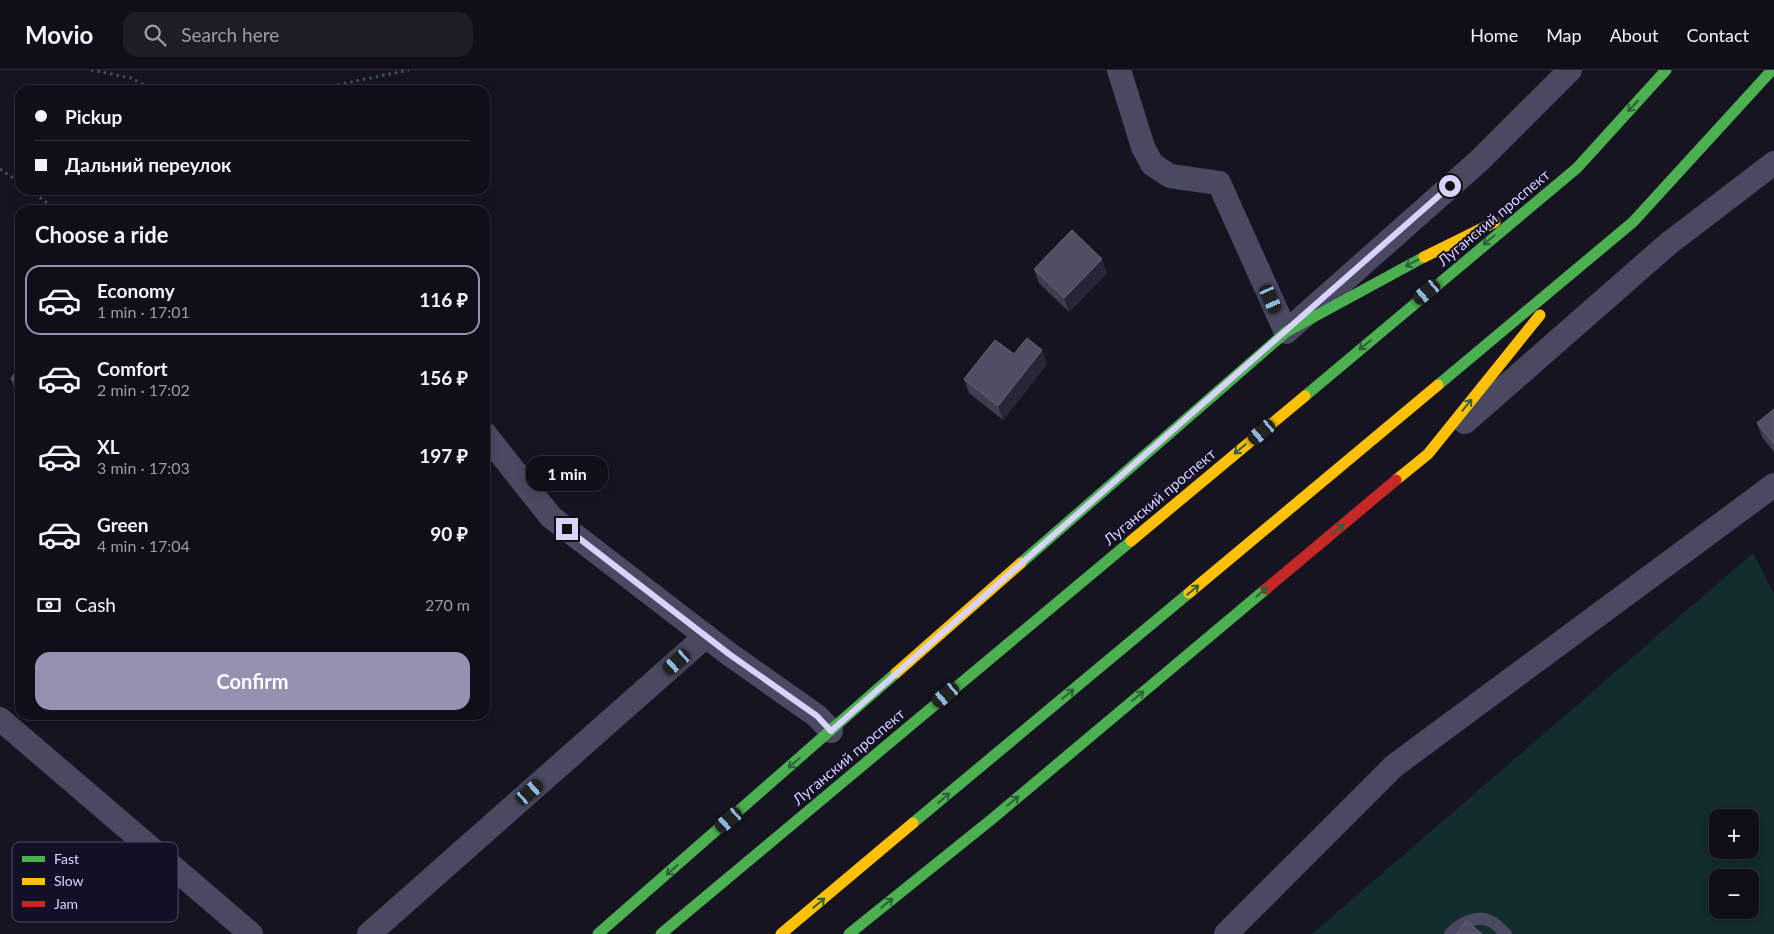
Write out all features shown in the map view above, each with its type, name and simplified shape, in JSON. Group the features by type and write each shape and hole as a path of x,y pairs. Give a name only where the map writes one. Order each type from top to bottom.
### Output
{"main road":[{"name":"Луганский проспект","path":"661,934 1576,168 1666,70"},
{"path":"782,934 1632,222 1772,70"},
{"path":"598,934 1286,332 1418,260 1534,203"},
{"path":"849,934 992,819 1428,454 1581,265"}],"street":[{"path":"1118,70 1143,148 1152,164 1170,176 1219,183 1286,332 1480,160 1570,70"},
{"path":"1428,454 1668,244 1774,163"},
{"path":"490,440 551,517 706,636 817,716 831,731"},
{"path":"1226,934 1394,766 1774,485"},
{"path":"369,934 706,636"},
{"path":"0,719 144,842"},
{"path":"178,871 251,934"}],"lane":[{"path":"1450,934 1455,928 1475,918 1490,920 1506,934"}],"path":[{"path":"91,70 131,78 144,85"},
{"path":"336,85 409,70"},
{"path":"0,169 15,180"},
{"path":"36,195 50,205"}],"green space":[{"path":"1753,553 1774,594 1774,934 1312,934"}],"building":[{"path":"1072,230 1102,259 1064,298 1034,269"},
{"path":"1027,338 1042,350 998,406 964,379 995,340 1014,354"},
{"path":"15,372 15,382 11,379"},
{"path":"1774,409 1774,444 1757,423"},
{"path":"1467,921 1482,934 1456,934"}],"traffic: fast":[{"path":"1305,396 1577,168 1666,70"},
{"path":"1438,385 1633,222 1772,70"},
{"path":"1021,563 1286,332 1424,257"},
{"path":"661,934 1131,541"},
{"path":"849,934 992,819 1266,589"},
{"path":"913,823 1189,593"},
{"path":"598,934 896,673"}],"traffic: slow":[{"path":"1424,257 1495,222"},
{"path":"1396,480 1428,454 1540,315"},
{"path":"1189,593 1438,385"},
{"path":"1131,541 1305,396"},
{"path":"896,673 1021,563"},
{"path":"781,934 913,823"}],"traffic: jam":[{"path":"1266,589 1396,480"}],"route":[{"path":"567,529 729,654 817,716 831,731 1450,186"}]}
